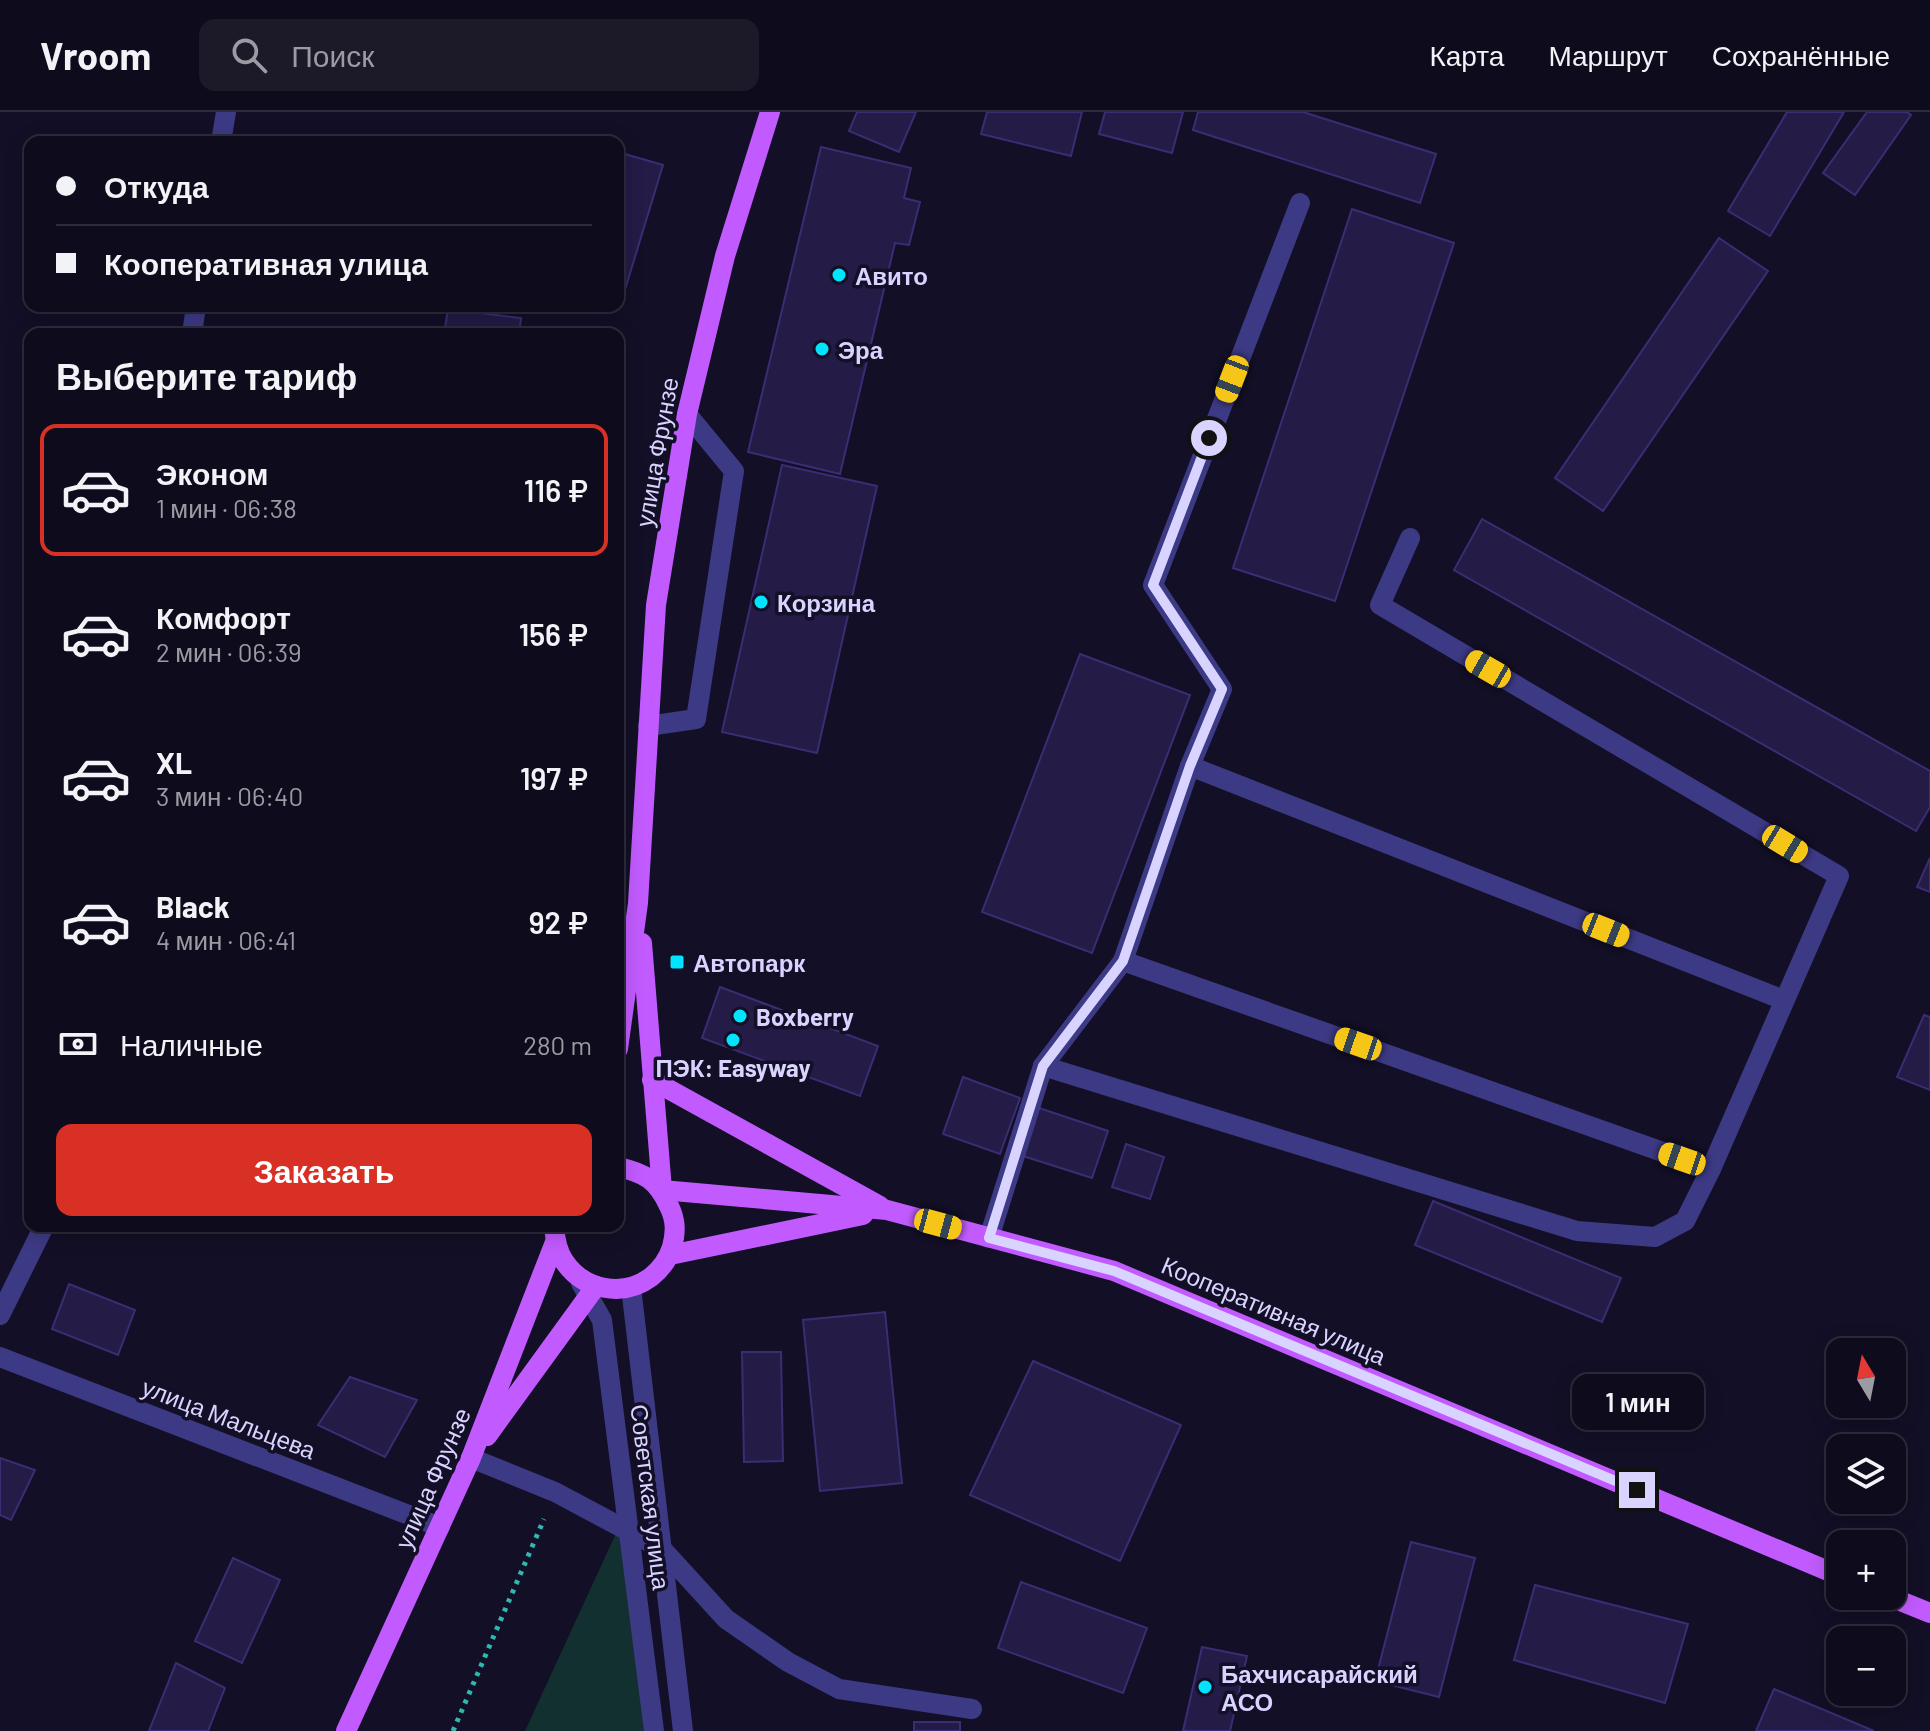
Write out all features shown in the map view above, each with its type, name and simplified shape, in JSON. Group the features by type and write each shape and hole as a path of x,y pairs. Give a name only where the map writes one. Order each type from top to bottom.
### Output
{"main road":[{"name":"улица Фрунзе","path":"624,1005 638,903 656,605 687,414 725,256 770,112"},
{"path":"638,903 662,1190"},
{"path":"652,1080 887,1210"},
{"path":"555,1234 563,1261 577,1276 596,1286 613,1289 631,1287 647,1280 660,1269 670,1255 675,1236 675,1217 662,1190 650,1178 624,1168"},
{"name":"Кооперативная улица","path":"662,1190 887,1210 1114,1271 1826,1570"},
{"path":"670,1255 887,1210"},
{"name":"улица Фрунзе","path":"346,1731 471,1458 555,1234"},
{"path":"471,1458 596,1286"},
{"path":"1906,1603 1930,1613"}],"street":[{"path":"222,136 226,112"},
{"path":"989,1238 1043,1066 1123,961 1190,766 1222,689 1153,585 1300,203"},
{"path":"648,726 696,719 734,471 687,414"},
{"path":"1043,1066 1577,1231 1655,1237 1685,1221 1711,1169 1839,876 1380,605 1410,538"},
{"path":"1190,766 1784,1000"},
{"path":"1123,961 1711,1169"},
{"path":"0,1315 41,1232"},
{"name":"Советская улица","path":"577,1276 602,1320 654,1731"},
{"path":"631,1287 683,1731"},
{"name":"улица Мальцева","path":"0,1357 440,1527"},
{"path":"471,1458 555,1492 662,1549 726,1619 788,1662 839,1689 972,1709"}],"path":[{"path":"453,1731 555,1492"}],"green space":[{"path":"624,1516 644,1731 525,1731"}],"building":[{"path":"857,112 916,112 899,152 849,131"},
{"path":"987,112 1082,112 1071,156 981,134"},
{"path":"1105,112 1183,112 1172,153 1099,134"},
{"path":"1198,112 1303,112 1436,154 1420,203 1193,130"},
{"path":"1787,112 1844,112 1770,236 1728,211"},
{"path":"1867,112 1907,112 1911,115 1855,195 1823,173"},
{"name":"Эра","path":"821,147 911,168 904,198 920,202 909,245 895,243 840,474 748,452"},
{"path":"624,154 663,165 624,293"},
{"path":"1352,209 1454,243 1335,601 1233,568"},
{"path":"1719,238 1768,271 1603,511 1555,478"},
{"path":"448,312 521,318 520,328 445,328"},
{"path":"782,465 877,486 817,753 722,732"},
{"path":"1482,519 1930,771 1930,807 1916,831 1454,570"},
{"path":"1080,654 1190,695 1092,953 982,912"},
{"path":"1930,858 1930,892 1917,887"},
{"path":"720,987 878,1046 860,1096 702,1038"},
{"path":"1924,1015 1930,1017 1930,1090 1897,1077"},
{"path":"963,1077 1020,1098 1000,1154 943,1134"},
{"path":"1039,1108 1108,1131 1092,1178 1023,1156"},
{"path":"1126,1144 1164,1157 1150,1199 1112,1187"},
{"path":"1433,1201 1621,1278 1602,1322 1415,1245"},
{"path":"69,1284 135,1310 118,1355 52,1329"},
{"path":"885,1312 902,1483 820,1491 803,1320"},
{"path":"742,1352 781,1352 783,1461 744,1462"},
{"path":"1033,1361 1181,1425 1120,1561 970,1495"},
{"path":"350,1377 417,1400 385,1457 318,1425"},
{"path":"0,1458 35,1470 11,1520 0,1515"},
{"path":"1411,1542 1475,1558 1439,1697 1375,1681"},
{"path":"233,1558 280,1580 242,1663 195,1641"},
{"path":"1021,1582 1147,1628 1123,1693 998,1648"},
{"path":"1535,1585 1688,1624 1665,1703 1514,1660"},
{"path":"1202,1647 1247,1656 1230,1731 1183,1731"},
{"path":"176,1663 225,1688 208,1731 149,1731"},
{"path":"1774,1689 1874,1731 1756,1731"},
{"path":"914,1722 960,1722 960,1731 914,1731"}],"place":[{"name":"Авито","path":"839,275"},
{"name":"Эра","path":"822,349"},
{"name":"Корзина","path":"761,602"},
{"name":"Автопарк","path":"677,962"},
{"name":"Boxberry","path":"740,1016"},
{"name":"ПЭК: Easyway","path":"733,1040"},
{"name":"Бахчисарайский АСО","path":"1205,1687"}],"route":[{"path":"1209,438 1153,585 1222,689 1190,766 1123,961 1043,1066 989,1238 1114,1271 1637,1490"}]}
